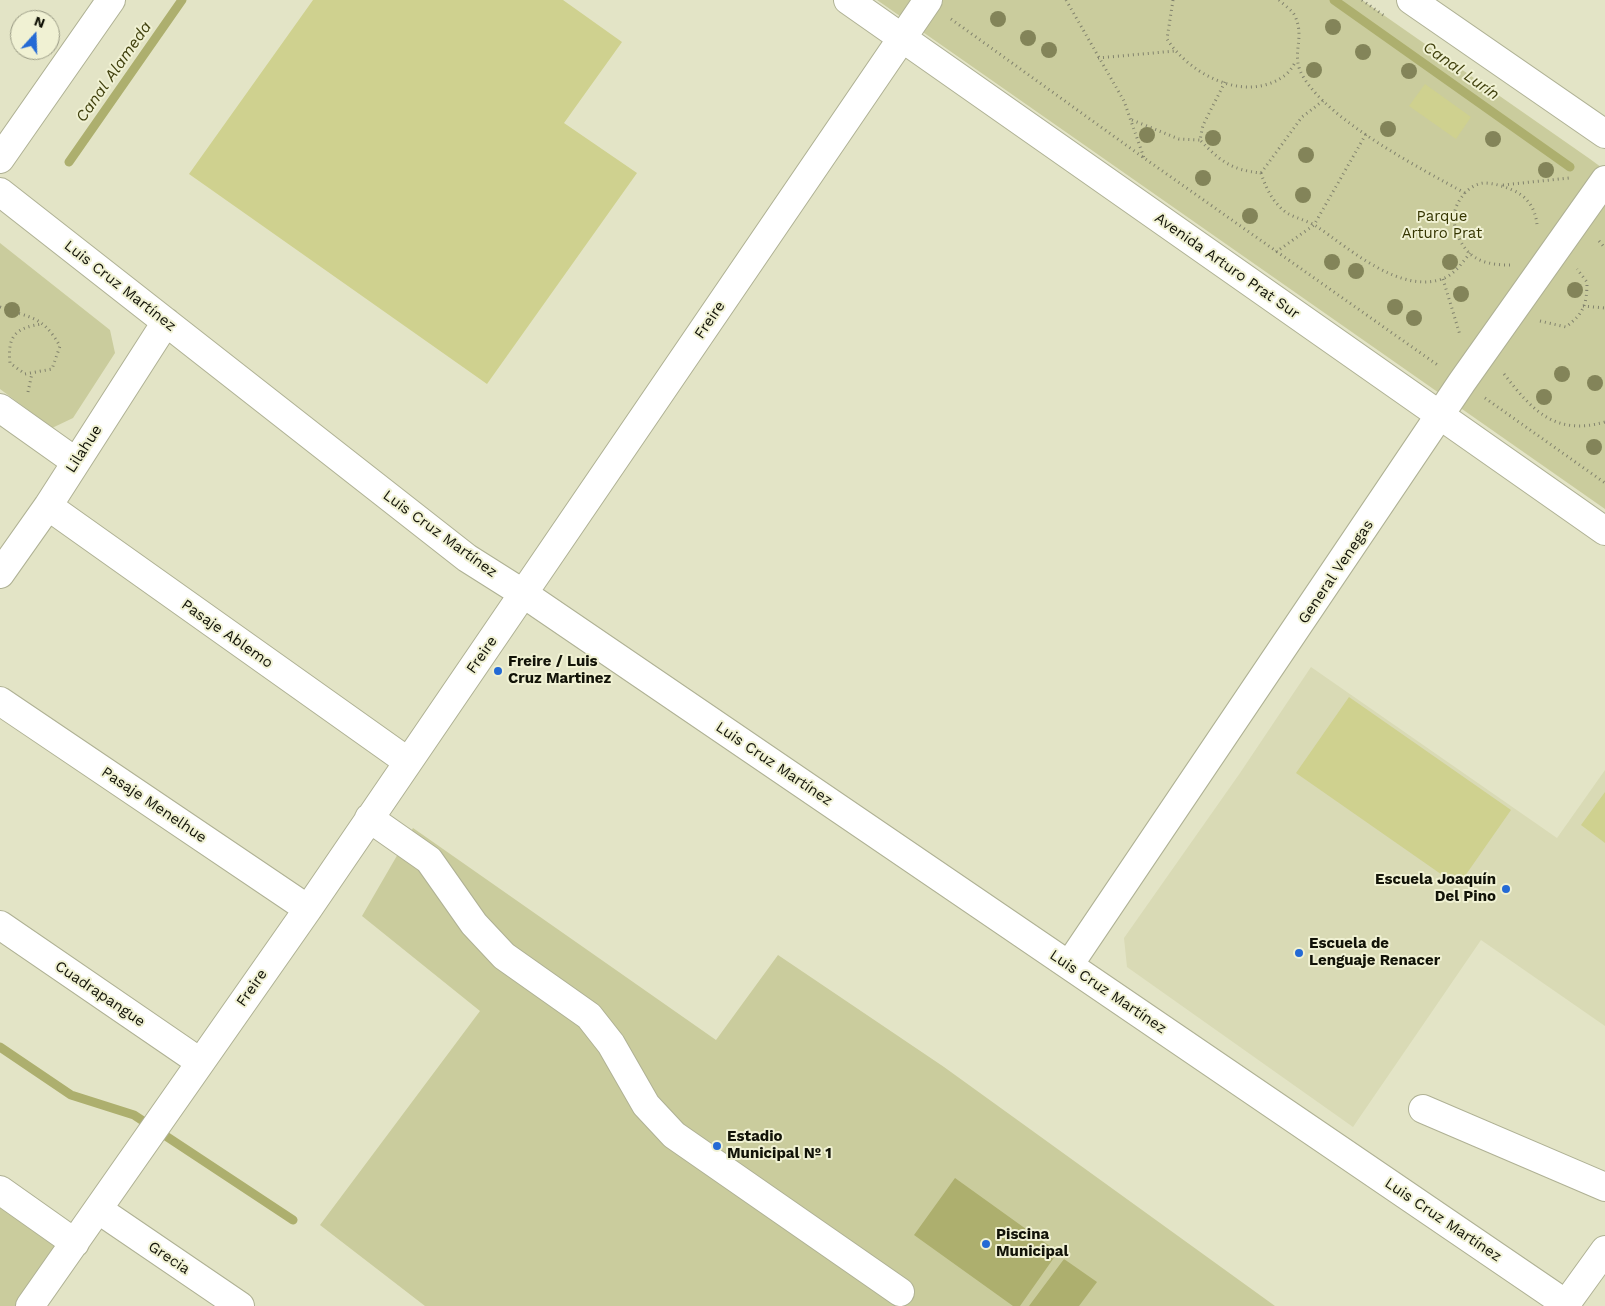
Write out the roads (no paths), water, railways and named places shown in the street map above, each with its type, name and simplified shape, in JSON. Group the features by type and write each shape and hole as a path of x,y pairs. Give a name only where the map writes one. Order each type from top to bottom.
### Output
{"street":[{"path":"0,159 111,0"},
{"name":"Avenida Arturo Prat Sur","path":"848,0 1605,531"},
{"path":"1411,0 1605,134"},
{"name":"Freire","path":"30,1306 308,909 902,38 937,7"},
{"name":"General Venegas","path":"1069,964 1441,416 1462,382 1605,180"},
{"name":"Luis Cruz Martínez","path":"0,192 467,558 524,594 1069,964 1566,1305"},
{"name":"Lilahue","path":"0,574 48,506 166,322"},
{"path":"0,408 76,462"},
{"name":"Pasaje Ablemo","path":"48,506 407,762"},
{"name":"Pasaje Menelhue","path":"0,700 308,909"},
{"path":"369,818 429,860 474,924 504,956 589,1016 611,1044 646,1105 674,1135 900,1292"},
{"name":"Cuadrapangue","path":"0,926 200,1062"},
{"path":"1423,1109 1605,1188"},
{"path":"0,1190 75,1242"},
{"name":"Grecia","path":"99,1210 240,1306"},
{"path":"1566,1305 1605,1250"}],"waterway":[{"name":"Canal Alameda","path":"69,162 182,0"},
{"name":"Canal Lurín","path":"1334,0 1570,167"},
{"path":"0,1047 71,1095 134,1115 293,1220"}],"place":[{"name":"Freire / Luis Cruz Martinez","path":"498,671"},
{"name":"Escuela Joaquín Del Pino","path":"1506,889"},
{"name":"Escuela de Lenguaje Renacer","path":"1299,953"},
{"name":"Estadio Municipal Nº 1","path":"717,1146"},
{"name":"Piscina Municipal","path":"986,1244"}],"park label":[{"name":"Parque Arturo Prat","path":"1442,226"}]}
